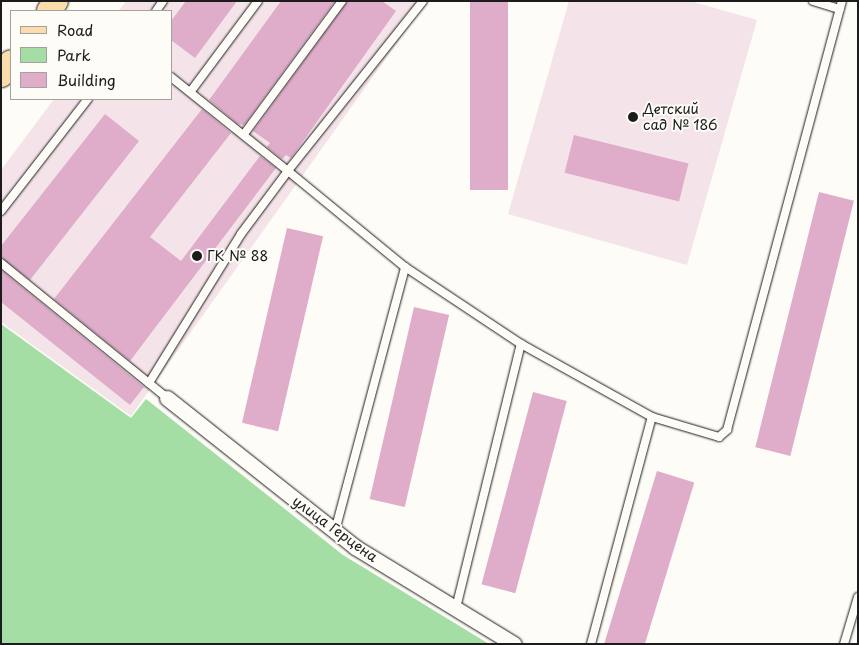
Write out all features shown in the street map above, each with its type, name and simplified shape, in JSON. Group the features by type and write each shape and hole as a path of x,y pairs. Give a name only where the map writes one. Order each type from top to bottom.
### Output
{"main road":[{"path":"1,75 10,63"}],"street":[{"name":"улица Герцена","path":"167,398 334,531 514,644"}],"lane":[{"path":"191,91 258,1"},
{"path":"244,134 342,1"},
{"path":"150,383 241,234 288,171 423,1"},
{"path":"172,78 244,134 404,267 521,344 652,417 719,437 727,430 841,5 813,1"},
{"path":"1,211 87,100"},
{"path":"1,263 167,398"},
{"path":"334,531 404,267"},
{"path":"456,608 521,344"},
{"path":"591,644 652,417"},
{"path":"844,644 858,597"}],"shaded area":[{"path":"126,1 427,1 131,416 1,322 1,170 53,100 172,100 172,10 120,10"},
{"name":"Детский сад № 186","path":"569,1 690,1 757,20 687,265 508,214"}],"green space":[{"path":"1,324 131,418 146,399 343,555 489,644 1,644"}],"building":[{"path":"186,1 237,1 195,58 172,41 172,20"},
{"path":"281,1 335,1 244,125 238,124 209,100"},
{"path":"348,1 382,1 396,11 291,158 286,155 282,159 267,147 270,143 253,131"},
{"path":"470,1 508,1 508,190 470,190"},
{"path":"202,109 231,133 150,237 181,261 260,156 276,168 130,361 54,299"},
{"path":"105,114 139,141 30,280 1,257 1,246"},
{"path":"574,135 688,164 679,201 565,173"},
{"path":"819,192 854,201 790,456 755,447"},
{"path":"287,228 323,236 278,431 242,423"},
{"path":"1,270 144,387 130,405 1,302"},
{"path":"414,307 449,315 405,507 370,499"},
{"path":"533,392 567,401 515,593 481,584"},
{"path":"657,471 694,482 645,644 604,643"}],"place":[{"name":"Детский сад № 186","path":"633,117"},
{"name":"ГК № 88","path":"197,256"}]}
